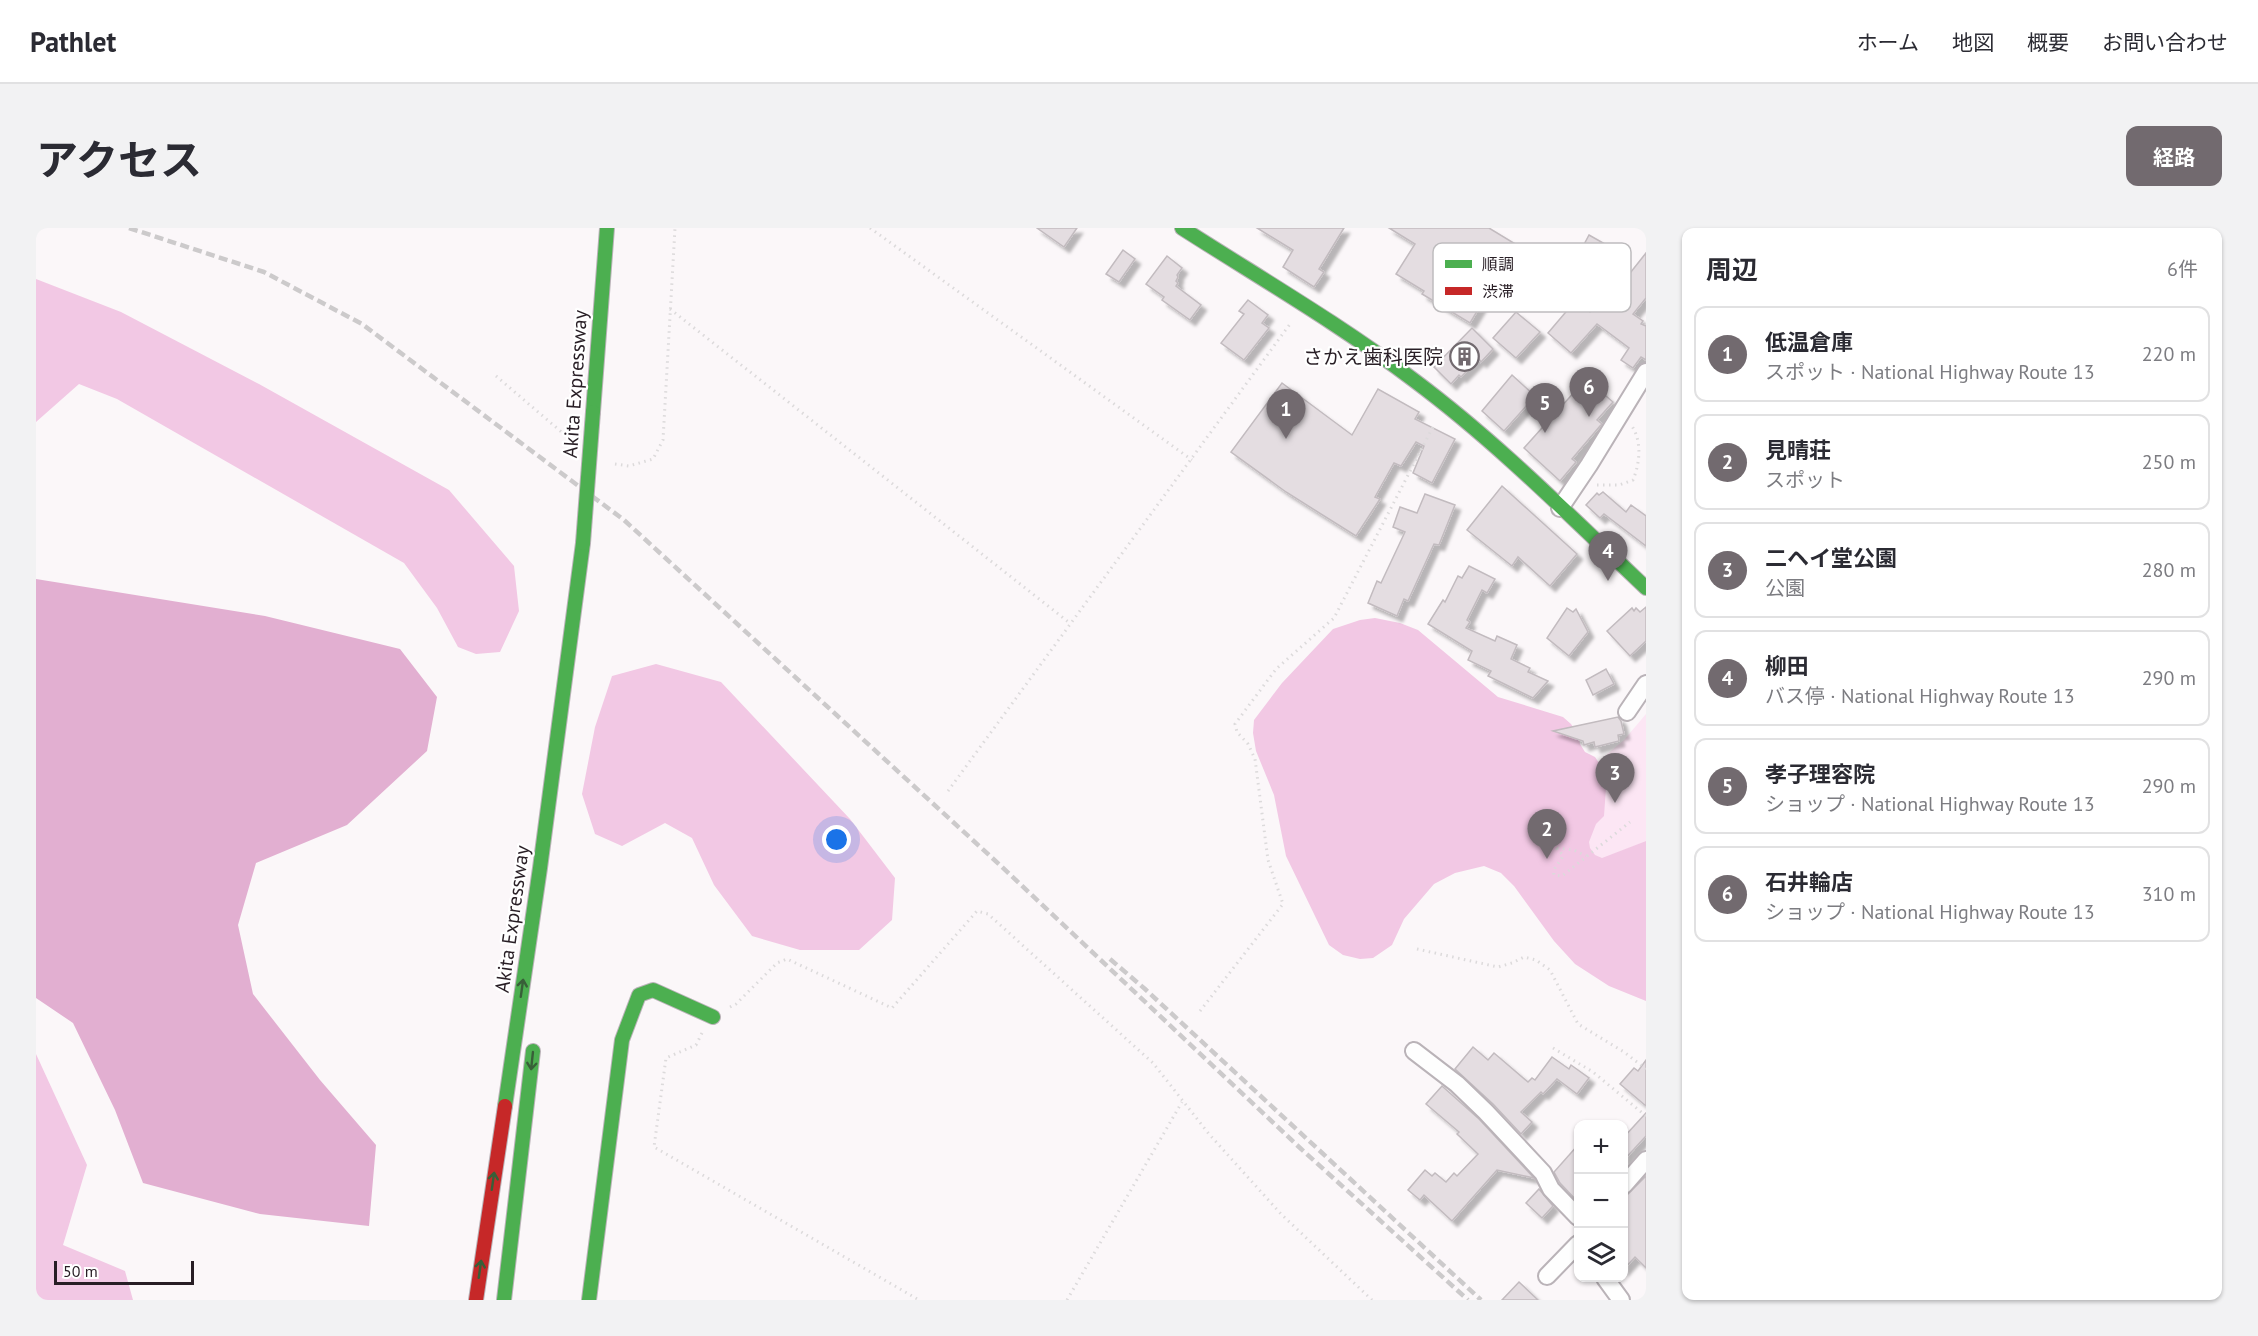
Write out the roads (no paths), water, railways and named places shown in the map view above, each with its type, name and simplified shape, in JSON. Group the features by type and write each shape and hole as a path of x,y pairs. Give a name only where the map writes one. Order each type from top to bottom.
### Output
{"main road":[{"name":"Akita Expressway","path":"551,886 583,543 607,228"},
{"path":"1182,228 1415,381 1475,429 1646,588"},
{"name":"Akita Expressway","path":"476,1300 540,868 583,543"},
{"path":"589,1300 622,1040 631,1013 639,995 653,990 713,1017"},
{"path":"504,1300 534,1041"}],"street":[{"path":"1560,508 1646,372"},
{"path":"1627,712 1646,684"},
{"path":"1414,1051 1457,1084 1486,1112 1542,1173 1551,1189 1574,1213"},
{"path":"1628,1180 1646,1160"},
{"path":"1547,1276 1574,1248"},
{"path":"1608,1282 1621,1300"}],"railway":[{"path":"129,228 264,272 362,324 624,520 1001,866 1299,1147 1468,1300"},
{"path":"1110,959 1481,1300"}],"place":[{"name":"さかえ歯科医院","path":"1464,357"},
{"name":"石井輪店","path":"1589,417"},
{"name":"孝子理容院","path":"1545,433"},
{"name":"低温倉庫","path":"1286,439"},
{"name":"柳田","path":"1608,581"},
{"name":"二ヘイ堂公園","path":"1615,803"},
{"name":"見晴荘","path":"1547,859"}]}
